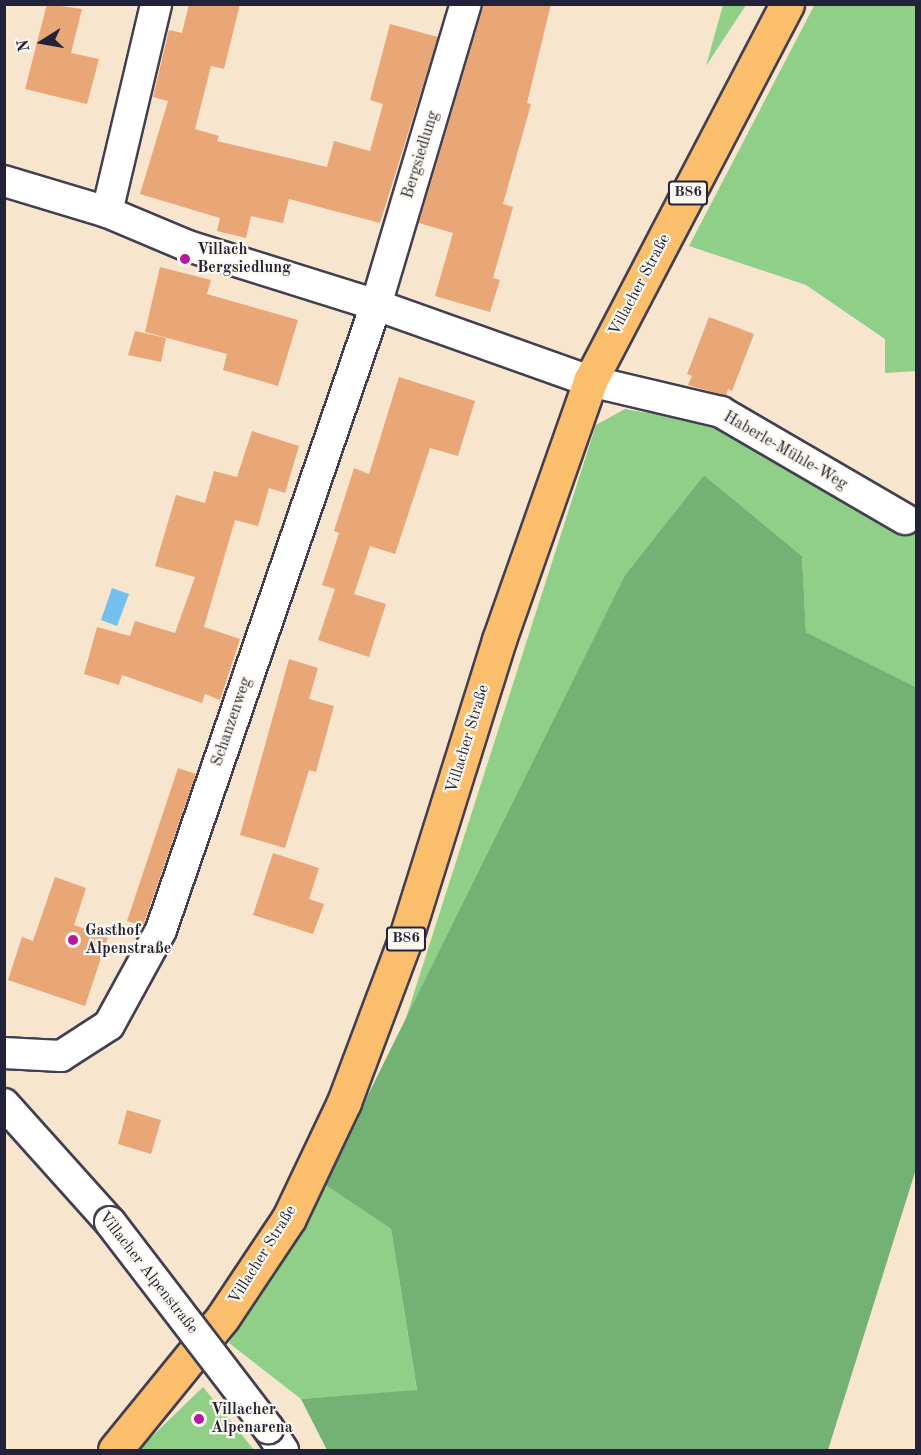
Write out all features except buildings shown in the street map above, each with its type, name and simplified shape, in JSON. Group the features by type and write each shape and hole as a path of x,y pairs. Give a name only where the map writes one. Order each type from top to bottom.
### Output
{"main road":[{"name":"Villacher Straße","path":"115,1450 223,1317 282,1228 344,1102 405,940 499,640 590,381 788,4"}],"street":[{"path":"107,212 156,4"},
{"name":"Bergsiedlung","path":"376,305 466,4"},
{"path":"4,182 107,212 188,246 376,305 590,381"},
{"name":"Schanzenweg","path":"4,1053 61,1056 109,1025 161,930 376,305"},
{"name":"Haberle-Mühle-Weg","path":"590,381 721,412 905,519"},
{"name":"Villacher Alpenstraße","path":"4,1104 110,1222 276,1439"}],"green space":[{"path":"815,4 916,5 916,371 885,373 885,339 806,285 689,246"},
{"path":"723,5 746,5 706,66"},
{"path":"625,409 720,425 916,518 916,687 806,632 802,556 704,475 625,575 405,1021 596,425"},
{"path":"704,475 802,556 806,632 916,687 916,1169 828,1450 327,1450 301,1399 417,1390 391,1229 324,1184 625,575"},
{"path":"324,1184 391,1229 417,1391 301,1399 229,1343"},
{"name":"Villacher Alpenarena","path":"203,1387 254,1450 138,1450"}],"water":[{"path":"112,588 129,594 117,626 101,620"}],"place":[{"name":"Villach Bergsiedlung","path":"185,259"},
{"name":"Gasthof Alpenstraße","path":"73,940"},
{"name":"Villacher Alpenarena","path":"199,1419"}]}
